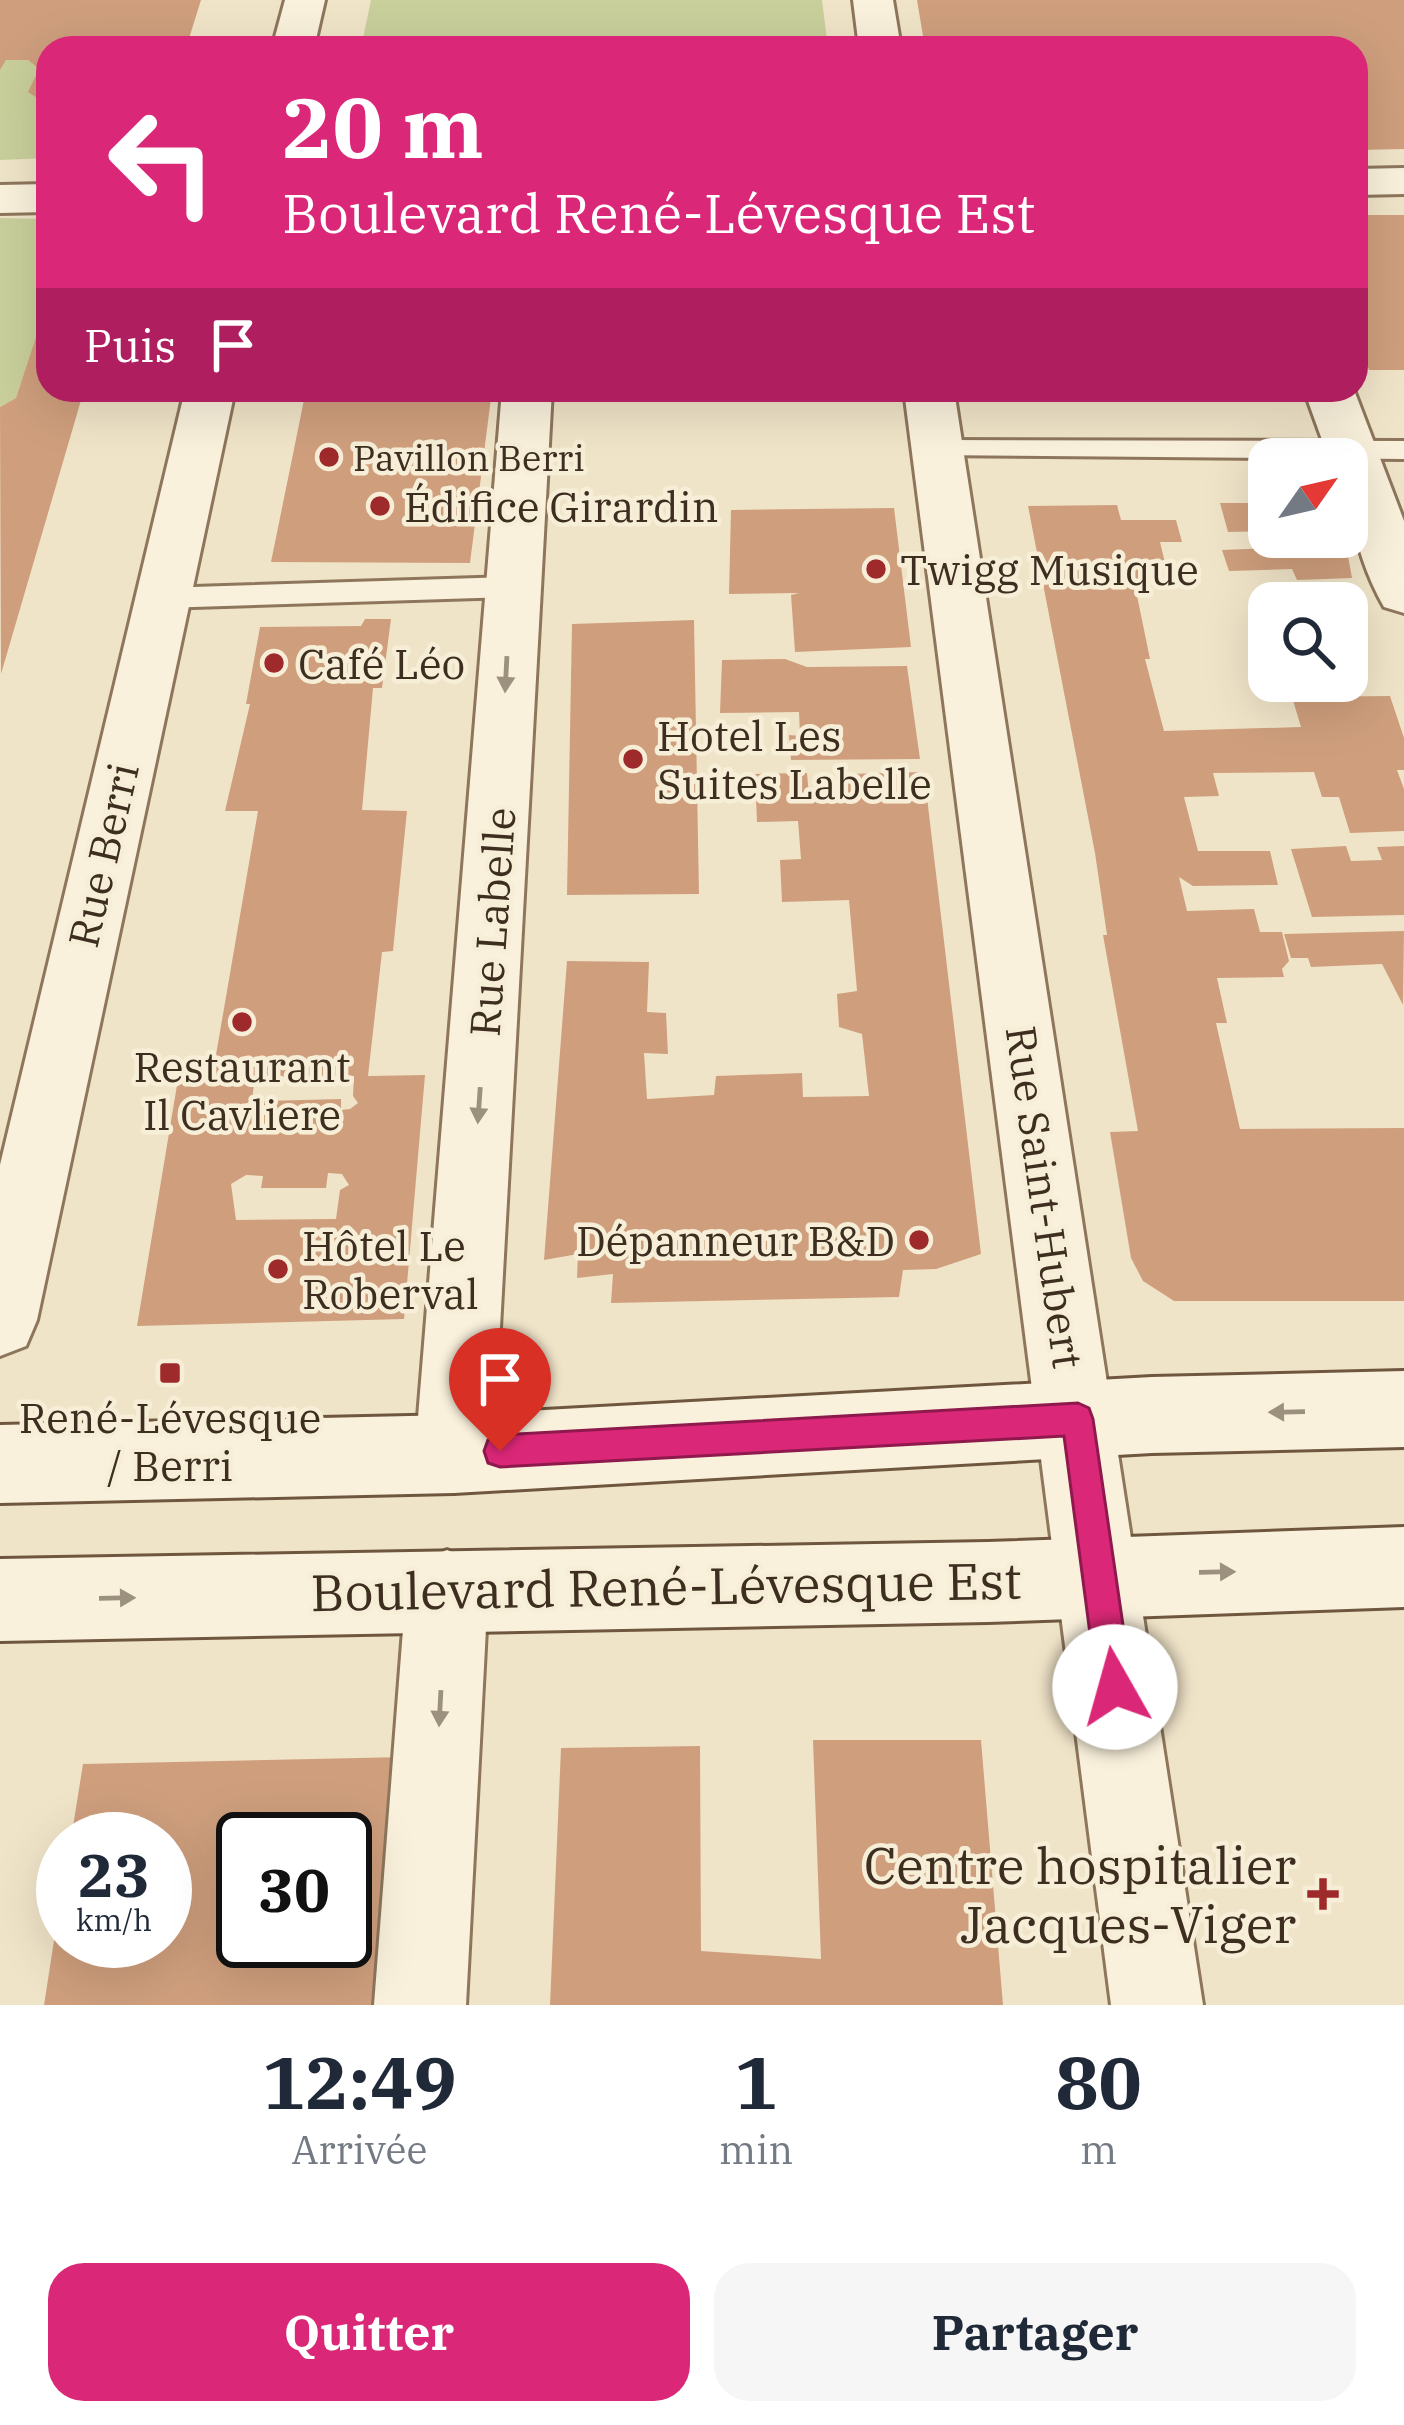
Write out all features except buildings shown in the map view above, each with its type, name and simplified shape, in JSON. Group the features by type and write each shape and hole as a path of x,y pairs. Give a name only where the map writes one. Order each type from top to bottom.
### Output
{"street":[{"path":"295,36 304,0"},
{"path":"873,0 878,36"},
{"path":"1368,182 1404,182"},
{"path":"0,199 36,198"},
{"name":"Rue Berri","path":"0,1320 207,402"},
{"name":"Rue Labelle","path":"454,1454 526,402"},
{"path":"1332,402 1346,438"},
{"name":"Rue Saint-Hubert","path":"933,419 1100,1574 1156,2005"},
{"path":"1368,498 1404,593"},
{"path":"0,1464 454,1454 1078,1419 1404,1409"},
{"name":"Boulevard René-Lévesque Est","path":"0,1600 988,1582 1100,1574 1404,1567"},
{"path":"420,2005 447,1591"}],"lane":[{"path":"933,419 1248,442"},
{"path":"1368,450 1404,450"},
{"path":"161,598 513,587"}],"green space":[{"path":"371,0 822,0 826,36 364,36"},
{"path":"6,60 28,60 36,67 29,92 36,97 36,158 0,160 0,66"},
{"path":"0,218 36,219 36,337 16,398 0,407"}],"place":[{"name":"Pavillon Berri","path":"329,457"},
{"name":"Édifice Girardin","path":"380,506"},
{"name":"Twigg Musique","path":"876,569"},
{"name":"Café Léo","path":"274,663"},
{"name":"Hotel Les Suites Labelle","path":"633,759"},
{"name":"Restaurant Il Cavliere","path":"242,1022"},
{"name":"Dépanneur B&D","path":"919,1240"},
{"name":"Hôtel Le Roberval","path":"278,1269"},
{"name":"René-Lévesque / Berri","path":"170,1373"},
{"name":"Centre hospitalier Jacques-Viger","path":"1323,1894"}],"route":[{"path":"500,1451 1078,1419 1115,1687"}]}
